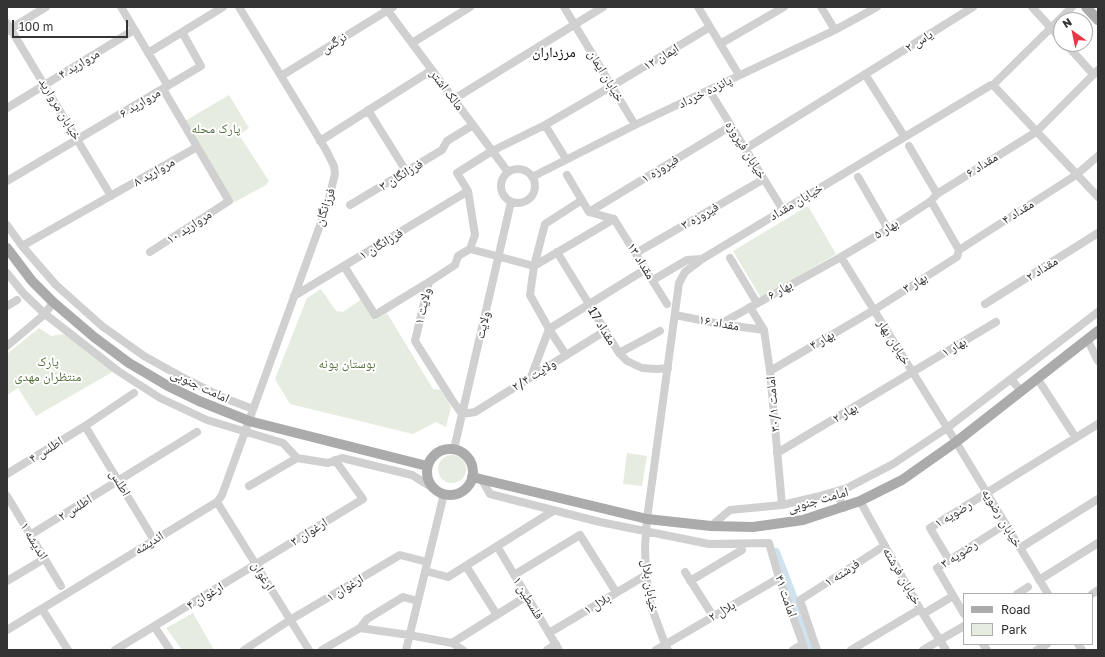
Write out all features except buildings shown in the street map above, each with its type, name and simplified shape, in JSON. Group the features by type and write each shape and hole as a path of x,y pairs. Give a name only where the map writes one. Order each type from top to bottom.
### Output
{"main road":[{"path":"1086,7 1098,20"},
{"name":"امامت جنوبی","path":"7,248 53,302 94,337 129,363 168,386 199,401 249,421 428,466"},
{"name":"امامت جنوبی","path":"472,477 647,519 711,526 753,527 803,520 843,508 902,480 956,442 1098,331"},
{"path":"446,449 454,449 467,456 473,470 472,477 464,490 452,495 444,494 433,488 427,477 428,466 433,456 439,452 446,449"}],"street":[{"path":"8,28 46,7"},
{"path":"120,7 148,53 197,147"},
{"path":"148,53 223,7"},
{"path":"412,43 470,7"},
{"name":"خیابان ایمان","path":"564,7 635,125"},
{"path":"454,99 603,7"},
{"path":"698,7 739,75"},
{"path":"720,44 784,7"},
{"path":"821,7 835,30"},
{"name":"پانزده خرداد","path":"532,176 635,125 835,30 876,7"},
{"name":"یاس ۲","path":"745,149 973,7"},
{"path":"1032,7 1051,27"},
{"path":"1072,7 993,85 1098,197"},
{"name":"فرزانگان","path":"242,8 320,141 334,166 335,174 327,206 249,421"},
{"name":"مالک اشتر","path":"389,8 412,43 508,172"},
{"name":"نرگس","path":"281,76 389,8"},
{"name":"ایمان ۱۲","path":"468,191 457,173 492,150 545,125 710,27"},
{"name":"خیابان مروارید","path":"8,28 45,85 111,196"},
{"name":"مروارید ۴","path":"7,108 134,30"},
{"name":"مروارید ۶","path":"7,181 201,66 182,32"},
{"path":"1075,52 1096,72"},
{"path":"320,141 432,70"},
{"name":"مقداد ۶","path":"931,201 937,194 1036,132 1096,72"},
{"path":"865,74 904,136"},
{"name":"خیابان مقداد","path":"647,519 679,283 685,272 702,259 904,136 987,86 993,85"},
{"name":"خیابان فیروزه","path":"709,90 783,210"},
{"path":"368,110 406,171"},
{"name":"فرزانگان ۳","path":"350,205 442,150 447,141 473,125"},
{"path":"545,125 566,159"},
{"name":"فیروزه ۱","path":"590,212 731,126"},
{"path":"909,146 937,194"},
{"name":"مروارید ۸","path":"22,246 197,147"},
{"name":"مروارید ۱۰","path":"150,252 229,201 197,147"},
{"name":"مقداد ۴","path":"958,253 1076,175 1098,156"},
{"path":"517,169 523,170 532,176 535,187 531,197 522,202 511,202 504,196 501,187 508,172 517,169"},
{"path":"567,175 590,212 614,219"},
{"path":"858,177 888,229"},
{"name":"فیروزه ۳","path":"636,253 764,179"},
{"path":"429,282 456,264 458,256 470,249 475,235 468,191"},
{"name":"فرزانگان ۱","path":"294,296 468,191"},
{"path":"566,355 549,329 530,295 534,266 545,224 582,200"},
{"path":"931,201 958,253"},
{"name":"بهار ۵","path":"841,257 931,201"},
{"name":"ولایت","path":"454,449 511,202"},
{"path":"470,249 534,266 614,219"},
{"name":"مقداد ۱۳","path":"614,219 667,304"},
{"path":"7,225 22,246 56,285 102,326 144,356 180,376 224,398 253,409"},
{"name":"مقداد ۲","path":"985,304 1098,233"},
{"name":"مقداد 17","path":"557,252 588,305 619,353 627,361 642,368 657,370 668,368"},
{"name":"بهار ۳","path":"874,310 958,253"},
{"name":"بهار ۶","path":"720,324 841,257"},
{"name":"خیابان بهار","path":"841,257 956,442"},
{"name":"امامت ۳۰/۱","path":"730,258 754,305 764,330 770,371 782,505"},
{"path":"653,280 687,260 702,259"},
{"name":"ولایت ۱","path":"344,266 375,315 429,282"},
{"path":"531,377 549,329 646,270"},
{"path":"7,273 24,294 45,314 118,371 160,398 207,420 283,443 297,458 328,463 342,458 412,476 433,488"},
{"name":"ولایت ۱","path":"429,282 415,341 462,414"},
{"path":"44,293 56,285"},
{"path":"7,306 16,300"},
{"path":"7,346 45,314 53,302"},
{"name":"بهار ۴","path":"770,371 874,310"},
{"path":"711,526 730,510 782,505 837,491 847,488 893,464 947,428 1098,312"},
{"name":"مقداد ۱۶","path":"675,315 720,324 764,330"},
{"name":"بهار ۱","path":"913,373 996,322"},
{"name":"ولایت ۲/۴","path":"462,414 475,412 605,331"},
{"path":"619,353 660,331"},
{"path":"1087,340 1098,361"},
{"name":"بهار ۲","path":"777,453 913,373"},
{"path":"1011,378 1021,391"},
{"path":"1037,378 1076,438"},
{"name":"اطلس ۴","path":"7,474 85,426 134,393"},
{"path":"217,502 222,495 249,421"},
{"path":"987,493 1098,424"},
{"name":"اطلس","path":"85,426 154,540"},
{"name":"اطلس ۲","path":"30,535 197,432"},
{"name":"خیابان رضویه","path":"956,442 1047,593"},
{"path":"249,486 297,458"},
{"name":"ارغوان ۳","path":"256,565 363,499 335,460"},
{"path":"482,480 490,494 554,511 646,532 709,544 740,544 742,550 690,581"},
{"path":"837,491 843,508"},
{"name":"رضویه ۱","path":"948,560 930,528 987,493"},
{"path":"406,650 444,494"},
{"path":"1020,548 1098,499"},
{"name":"خیابان فرشته","path":"860,501 884,546 946,650"},
{"name":"اندیشه ۱","path":"8,502 61,586"},
{"name":"اندیشه","path":"7,630 217,502"},
{"name":"ارغوان","path":"217,502 309,650"},
{"path":"425,571 448,577 554,511"},
{"name":"خیابان بلال","path":"647,519 646,575 651,606 667,647"},
{"name":"رضویه ۳","path":"963,612 937,568 1006,524"},
{"path":"514,575 580,535 616,592"},
{"name":"امامت ۴۱","path":"740,544 769,543 779,578 804,647"},
{"path":"1040,580 1098,543"},
{"name":"فلسطین ۱","path":"497,546 558,647"},
{"name":"فرشته ۱","path":"817,650 800,600 884,546"},
{"name":"ارغوان ۱","path":"244,650 290,620 400,555 427,562"},
{"path":"7,581 44,559"},
{"name":"ارغوان ۴","path":"115,650 256,565"},
{"path":"466,566 497,615"},
{"path":"685,572 713,616"},
{"name":"بلال ۱","path":"549,633 646,575"},
{"name":"بلال ۲","path":"656,650 667,647 713,616 779,578"},
{"path":"1018,593 1028,587"},
{"path":"452,643 527,596"},
{"path":"851,650 922,611 953,596"},
{"path":"322,650 360,628 367,619 403,597 418,601"},
{"path":"42,609 68,650"},
{"path":"154,626 170,650"},
{"path":"923,650 963,627"},
{"path":"360,628 452,643 463,650"},
{"path":"547,650 558,647"},
{"path":"793,650 804,647"}],"green space":[{"name":"پارک محله","path":"229,95 249,128 239,135 269,181 266,185 235,202 232,201 185,121"},
{"path":"808,206 836,254 761,298 733,251"},
{"name":"بوستان پونه","path":"321,289 336,311 343,312 362,299 375,320 387,313 433,389 441,390 451,407 446,427 436,422 413,434 290,404 275,379 307,298"},
{"name":"پارک منتظران مهدی","path":"39,328 51,336 65,334 114,371 36,416 18,388 7,395 7,354"},
{"path":"627,453 647,456 642,486 623,484"},
{"path":"452,455 462,459 466,469 462,479 452,483 442,479 438,469 442,459"},
{"path":"193,613 214,650 182,650 166,628"}],"waterway":[{"path":"776,552 803,622 811,650"}],"district":[{"name":"مرزداران","path":"554,53"}]}
